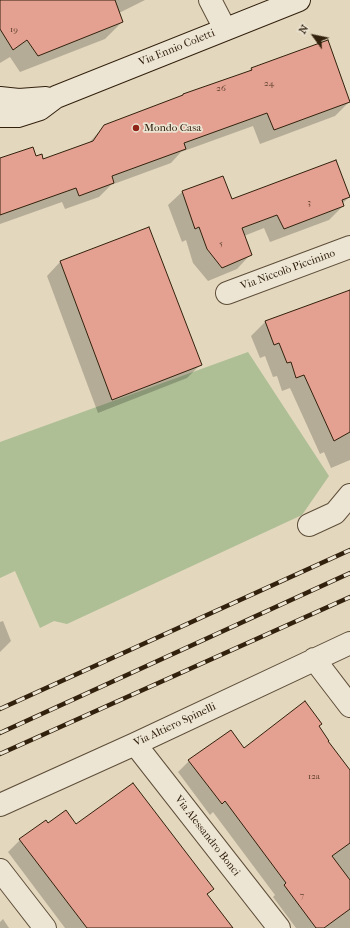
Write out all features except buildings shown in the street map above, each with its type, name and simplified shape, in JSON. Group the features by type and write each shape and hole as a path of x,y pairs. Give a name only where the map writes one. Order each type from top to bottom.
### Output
{"street":[{"path":"210,0 225,28"},
{"name":"Via Ennio Coletti","path":"0,116 18,116 40,109 56,97 225,28 299,0"},
{"name":"Via Ennio Coletti","path":"0,98 19,100 56,97"},
{"name":"Via Niccolò Piccinino","path":"227,292 350,247"},
{"path":"309,525 335,513 350,495"},
{"name":"Via Altiero Spinelli","path":"0,805 135,744 350,643"},
{"path":"314,659 350,706"},
{"name":"Via Alessandro Bonci","path":"135,744 278,928"},
{"path":"0,870 45,928"}],"green space":[{"path":"248,352 329,476 302,515 67,624 54,621 40,628 15,571 0,578 0,442"}],"railway":[{"path":"0,709 350,550"},
{"path":"0,733 350,573"},
{"path":"0,754 350,597"}],"place":[{"name":"Mondo Casa","path":"136,128"}]}
